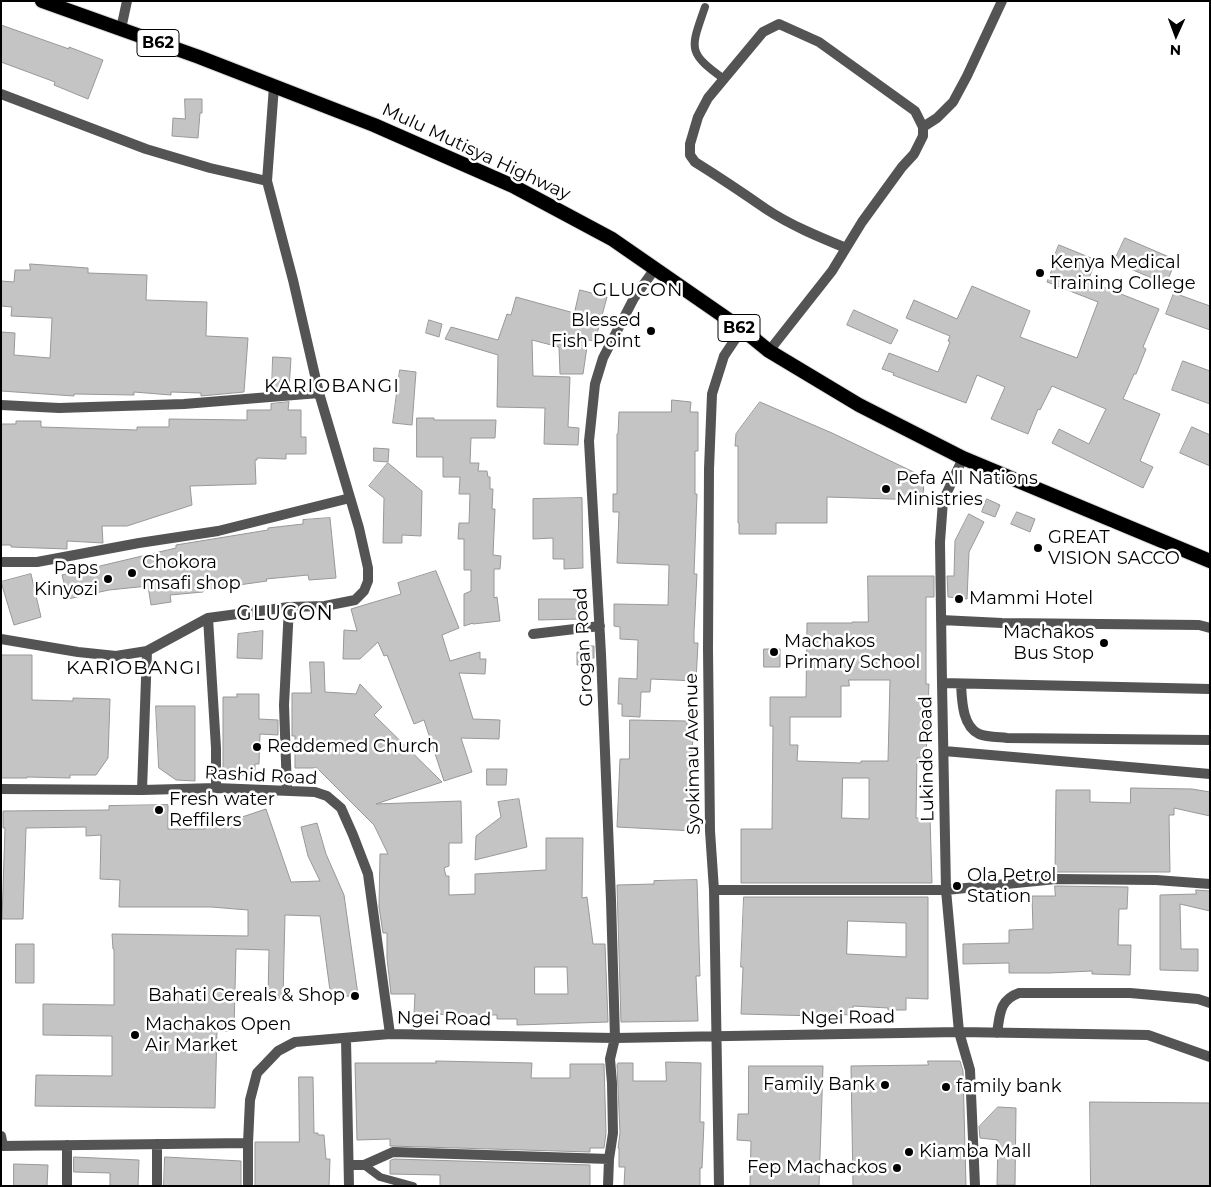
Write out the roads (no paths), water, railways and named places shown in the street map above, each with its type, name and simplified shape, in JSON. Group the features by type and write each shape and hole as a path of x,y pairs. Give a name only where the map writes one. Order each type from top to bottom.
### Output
{"highway":[{"name":"B62","path":"42,1 274,86"},
{"name":"Mulu Mutisya Highway","path":"274,86 374,125 514,186 612,239 654,270 742,329 769,351 859,405 963,458 1210,561"}],"street":[{"path":"121,30 127,1"},
{"path":"923,127 937,118 953,102 1002,1"},
{"path":"769,351 832,271 868,214 902,167 914,154 923,136 923,127 915,111 819,42 779,24 763,32 708,98 698,117 690,144 690,154 695,162 751,197 766,209 821,238 846,248"},
{"path":"1,639 78,652 116,656 147,651 208,618 289,607 325,606 356,600 364,591 368,581 368,568 359,528 319,393 293,280 267,181 274,86"},
{"path":"1,94 146,149 210,168 267,181"},
{"name":"Grogan Road","path":"608,1186 609,1159 613,1133 610,1059 615,1038 600,626 589,441 595,384 602,358 634,298 654,270"},
{"name":"Syokimau Avenue","path":"718,1186 714,890 710,831 709,470 712,394 724,356 742,329"},
{"path":"1,405 59,408 184,404 319,393"},
{"name":"Lukindo Road","path":"959,1032 946,890 940,542 943,501 963,458"},
{"path":"1,562 37,562 138,543 218,531 350,498"},
{"path":"288,791 284,705 289,607"},
{"path":"208,618 216,748 216,788"},
{"path":"941,620 1002,623 1198,625 1210,628"},
{"path":"533,634 600,626"},
{"path":"142,790 147,651"},
{"path":"942,683 1210,689"},
{"path":"961,684 962,706 968,724 979,734 1007,738 1210,740"},
{"path":"944,751 1210,774"},
{"name":"Rashid Road","path":"1,789 142,790 216,788 315,792 327,796 341,808 354,835 368,874 390,1034"},
{"path":"714,890 946,890 1056,879 1156,880 1210,884"},
{"path":"997,1033 1004,1003 1009,996 1019,993 1130,993 1198,998 1210,1003"},
{"path":"959,1032 970,1070 975,1186"},
{"name":"Ngei Road","path":"248,1143 250,1100 257,1073 278,1051 295,1042 390,1034 615,1038 959,1032 1148,1035 1210,1057"},
{"path":"346,1039 349,1186"},
{"path":"2,1142 67,1145 248,1143 248,1186"},
{"path":"157,1144 157,1186"},
{"path":"67,1145 67,1186"},
{"path":"349,1165 364,1165 393,1152 609,1159"}],"lane":[{"path":"705,6 694,38 694,48 706,66 724,79"},
{"path":"364,1165 380,1177 413,1186"}],"place":[{"name":"Kenya Medical Training College","path":"1040,273"},
{"name":"Blessed Fish Point","path":"651,331"},
{"name":"Pefa All Nations Ministries","path":"886,489"},
{"name":"GREAT VISION SACCO","path":"1038,548"},
{"name":"Chokora msafi shop","path":"132,573"},
{"name":"Paps Kinyozi","path":"108,579"},
{"name":"Mammi Hotel","path":"959,599"},
{"name":"Machakos Bus Stop","path":"1104,643"},
{"name":"Machakos Primary School","path":"774,652"},
{"name":"Reddemed Church","path":"257,747"},
{"name":"Fresh water Reffilers","path":"159,810"},
{"name":"Ola Petrol Station","path":"957,886"},
{"name":"Bahati Cereals & Shop","path":"355,996"},
{"name":"Machakos Open Air Market","path":"135,1035"},
{"name":"Family Bank","path":"885,1085"},
{"name":"family bank","path":"946,1087"},
{"name":"Kiamba Mall","path":"909,1152"},
{"name":"Fep Machackos","path":"897,1168"}],"district":[{"name":"GLUCON","path":"638,290"},
{"name":"KARIOBANGI","path":"332,386"},
{"name":"GLUGON","path":"285,614"},
{"name":"KARIOBANGI","path":"134,668"}]}
